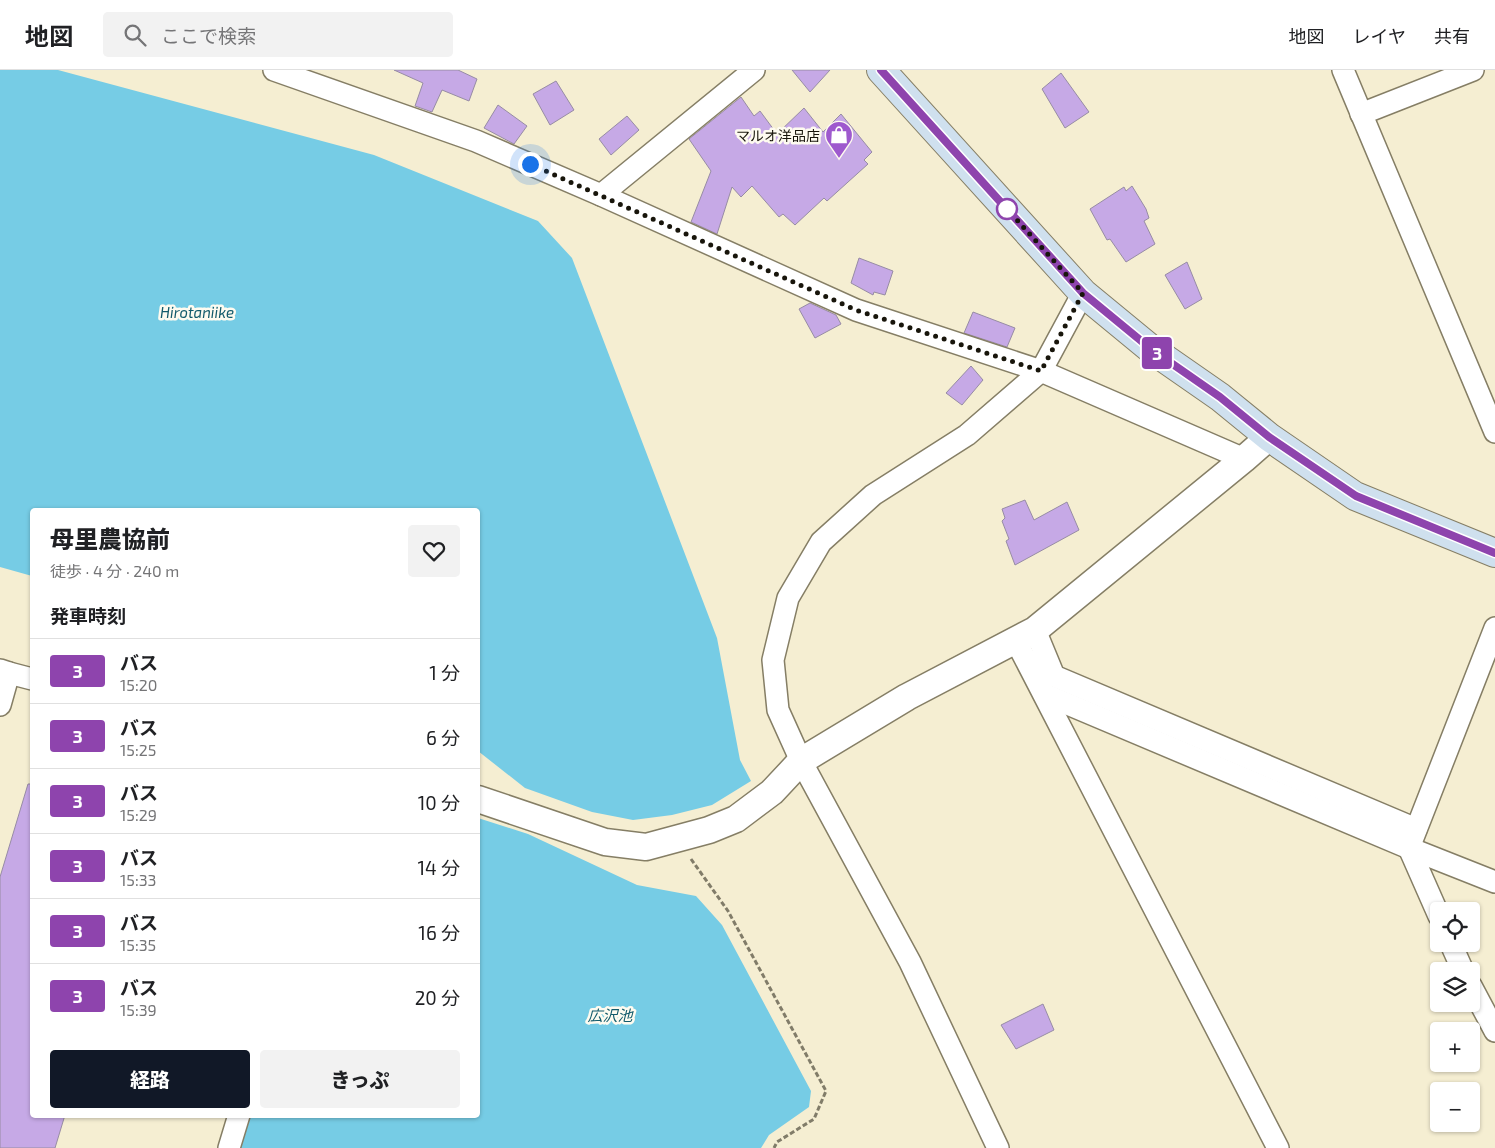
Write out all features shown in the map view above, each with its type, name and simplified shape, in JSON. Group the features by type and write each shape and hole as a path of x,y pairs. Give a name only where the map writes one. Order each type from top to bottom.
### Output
{"main road":[{"path":"881,70 1083,293 1151,349 1220,397 1269,437 1356,496 1495,553"}],"street":[{"path":"274,70 476,141 602,194 856,310 1041,371 1244,459"},
{"path":"602,194 754,70"},
{"path":"1343,70 1495,432"},
{"path":"1361,114 1473,70"},
{"path":"998,1148 910,962 801,761 778,710 772,660 788,598 821,542 873,495 967,436 1041,371 1083,293"},
{"path":"480,800 605,842 646,847 709,830 736,818 772,792 801,761 907,698 1026,635 1269,437"},
{"path":"1434,902 1413,838 1495,628"},
{"path":"1026,635 1044,694 1278,1148"},
{"path":"1026,635 1054,676 1413,838 1495,882"},
{"path":"0,705 5,672 30,678"},
{"path":"1044,694 1413,838"},
{"path":"1480,1003 1495,1031"},
{"path":"229,1148 237,1118"}],"path":[{"path":"677,840 728,911 826,1091 814,1119 777,1142 774,1148"}],"water":[{"name":"Hirotaniike","path":"0,70 58,70 374,155 538,221 572,258 717,638 740,760 751,781 712,805 672,815 633,820 592,812 525,788 480,753 480,508 30,508 30,575 0,567"},
{"name":"広沢池","path":"480,819 528,834 637,885 696,896 722,925 811,1091 809,1107 769,1135 761,1148 239,1148 248,1118 480,1118"}],"building":[{"path":"394,70 458,70 477,79 469,101 442,90 432,112 415,106 423,83"},
{"path":"792,70 830,70 810,92"},
{"path":"1061,73 1089,112 1065,128 1042,89"},
{"path":"556,81 574,110 550,125 533,94"},
{"path":"741,97 754,116 760,111 777,134 804,108 823,132 841,114 872,152 864,160 868,164 827,201 824,198 795,225 783,214 779,217 752,186 741,197 732,187 717,234 691,222 711,171 689,139"},
{"path":"498,105 527,126 514,144 484,128"},
{"path":"627,116 639,130 611,155 599,139"},
{"path":"1132,186 1146,209 1149,218 1144,221 1155,244 1126,262 1110,239 1107,240 1090,209 1124,187 1126,191"},
{"path":"859,258 893,271 885,295 874,292 873,295 851,283"},
{"path":"1187,262 1202,299 1185,309 1165,275"},
{"path":"810,303 836,315 841,324 815,338 799,309"},
{"path":"973,312 1015,328 1007,347 964,333"},
{"path":"971,366 983,380 962,405 946,393"},
{"path":"1025,500 1034,520 1067,502 1079,530 1015,565 1006,541 1009,539 1002,521 1005,518 1002,509"},
{"path":"28,784 30,784 30,1118 64,1118 55,1148 0,1148 0,877"},
{"path":"1043,1004 1054,1030 1016,1049 1001,1025"}],"bus line":[{"name":"3","path":"881,70 1083,293 1151,349 1220,397 1269,437 1356,496 1495,553"}],"place":[{"name":"マルオ洋品店","path":"839,159"}],"route":[{"path":"530,164 602,194 856,310 1041,371 1083,293 1007,209"}]}
